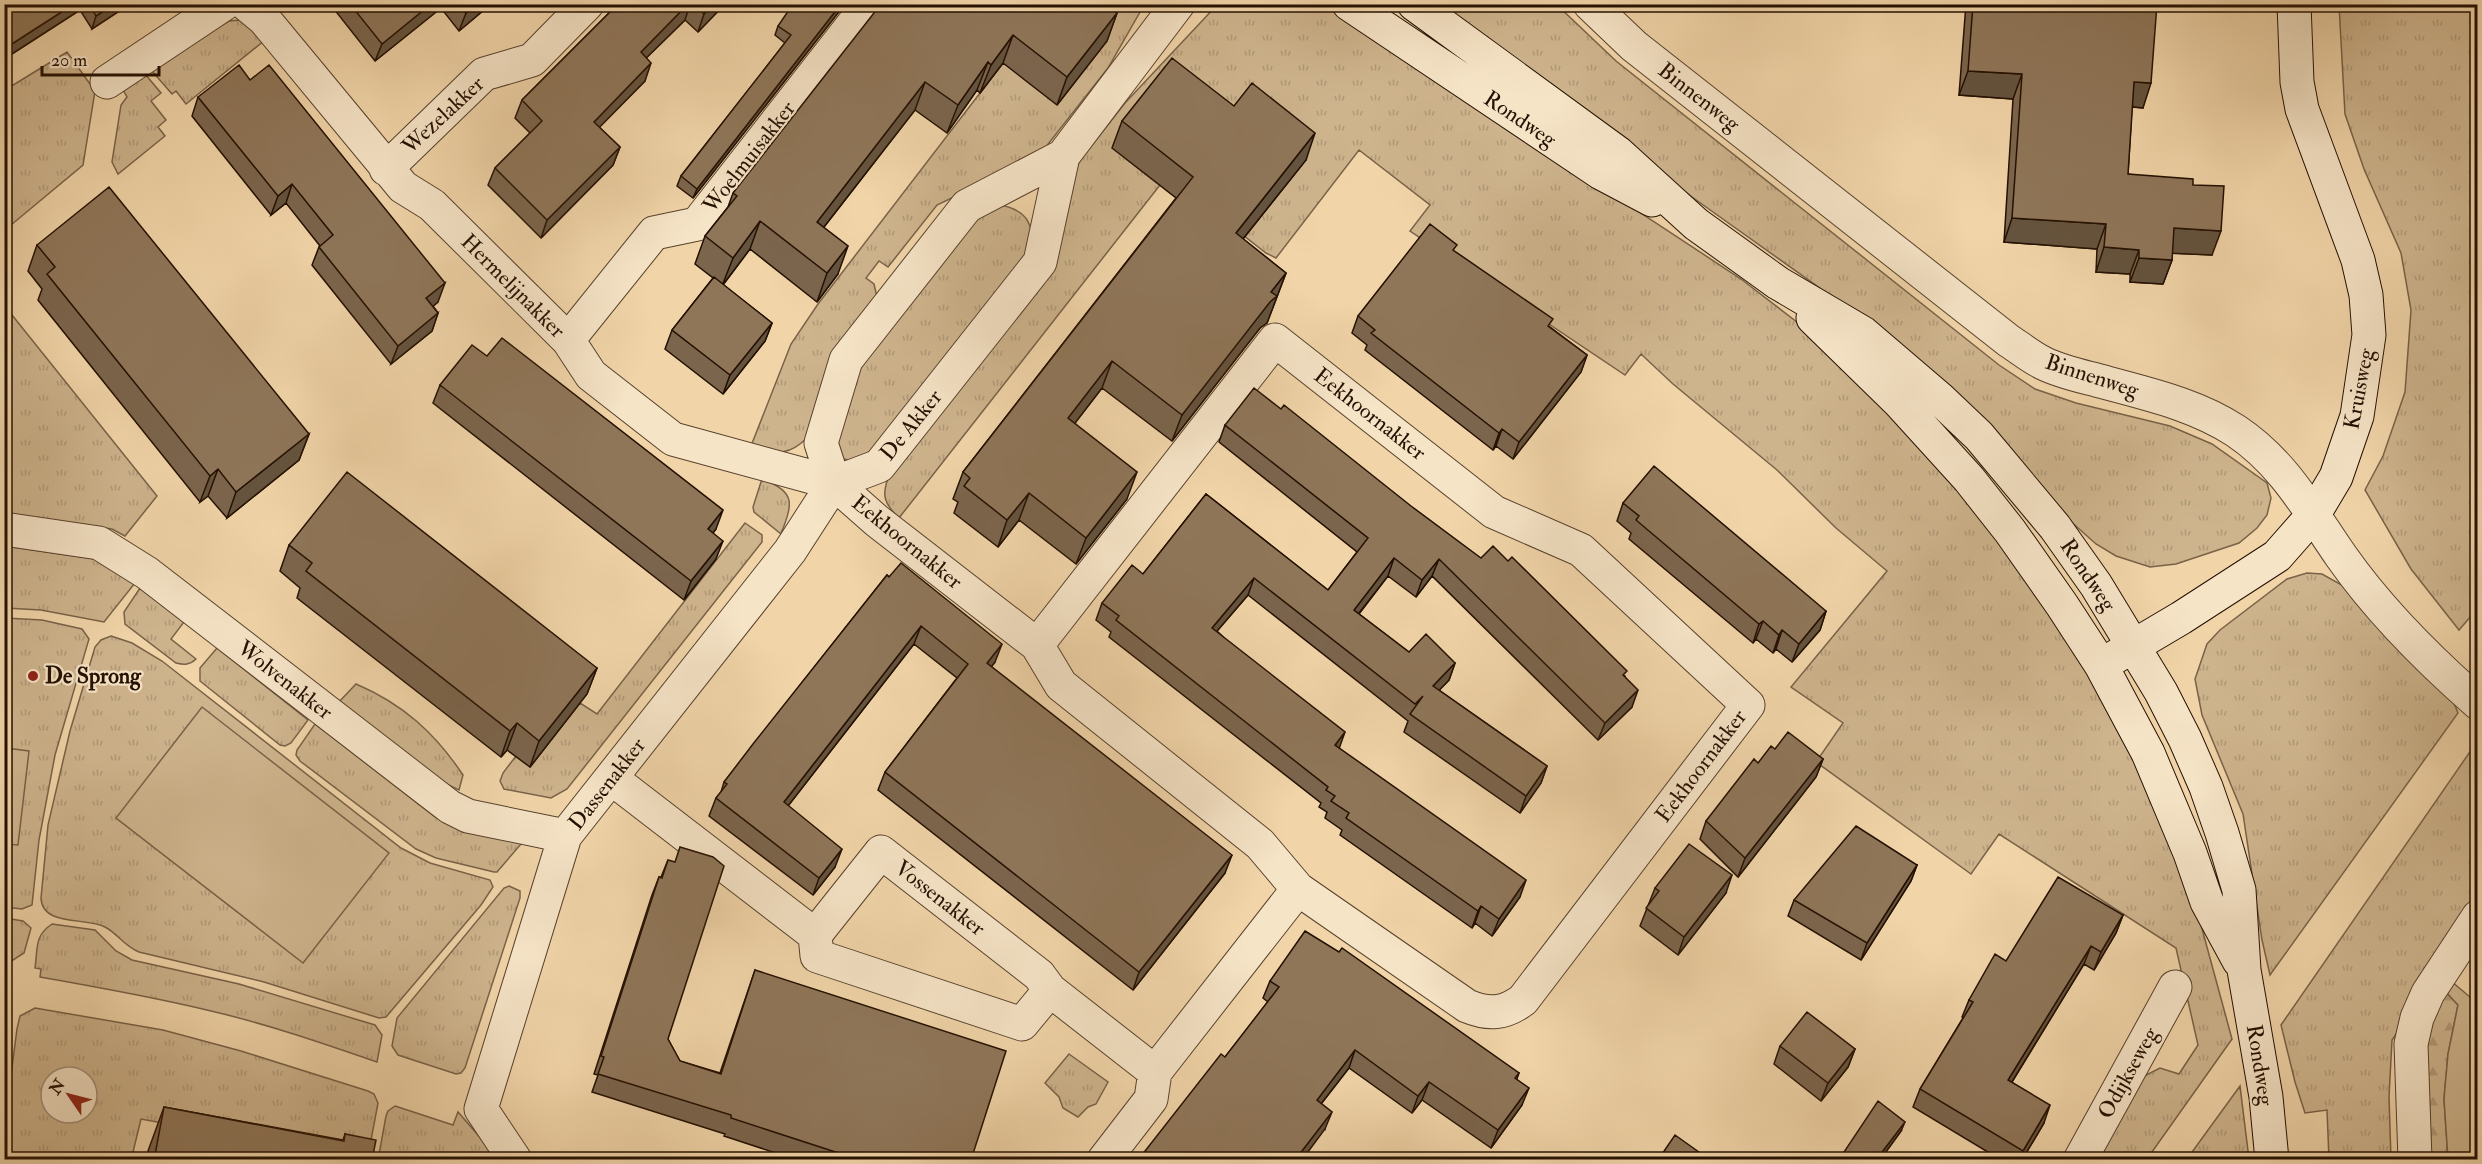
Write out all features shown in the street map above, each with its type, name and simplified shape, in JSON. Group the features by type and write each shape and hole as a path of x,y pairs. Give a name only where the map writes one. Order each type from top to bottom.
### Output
{"street":[{"path":"107,82 224,4"},
{"name":"Hermelijnakker","path":"246,4 264,19 386,169 403,187 432,205 568,340 591,375 673,439 834,483"},
{"name":"Wezelakker","path":"386,169 484,74 532,60 587,4"},
{"name":"Woelmuisakker","path":"568,340 654,233 697,224 869,4"},
{"name":"De Akker","path":"1063,156 967,206 846,360 821,443 834,483 879,466 1040,262 1063,156 1178,4"},
{"name":"Rondweg","path":"1349,4 1601,173 1696,224"},
{"name":"Rondweg","path":"1414,4 1618,153 1696,224 1778,283 1863,333 1939,398 1979,436 2055,527 2135,645 2185,739 2206,787 2222,833 2239,890 2244,970 2266,1097 2272,1160"},
{"name":"Binnenweg","path":"1590,4 1634,46 2009,341 2044,363 2078,375 2173,401 2209,415 2261,450 2286,474 2341,557 2371,592 2437,666 2478,703"},
{"name":"Kruisweg","path":"2101,665 2265,565 2298,535 2314,514 2336,477 2357,416 2369,335 2366,295 2358,260 2302,109 2297,82 2294,4"},
{"name":"Rondweg","path":"1778,283 1899,402 1969,479 2017,540 2101,665 2148,753 2190,853 2207,902 2244,970"},
{"name":"Eekhoornakker","path":"834,483 886,527 1037,645 1061,685 1260,844 1298,889 1467,1006 1480,1011 1495,1013 1509,1010 1523,1000 1748,705 1581,550 1494,512 1275,340 1037,645"},
{"name":"Dassenakker","path":"515,1160 481,1109 565,836 790,551 834,483"},
{"name":"Wolvenakker","path":"4,529 91,540 108,547 147,573 450,807 468,816 565,836"},
{"path":"611,778 815,935 818,956 1022,1024 1050,990"},
{"name":"Vossenakker","path":"815,935 881,852 1039,975 1050,990 1155,1072"},
{"path":"1104,1160 1151,1099 1155,1072 1298,889"},
{"path":"2415,1160 2411,1044 2413,1035 2428,993 2478,917"},
{"name":"Odijkseweg","path":"2080,1160 2175,987"}],"green space":[{"path":"1063,5 1144,5 1108,68 1045,148 1028,161 937,205 888,267 879,261 866,278 874,284 877,297 807,438 793,449 781,452 751,446 791,344 818,304 1003,63"},
{"path":"1217,5 1325,5 1741,279 1806,329 1906,427 1966,494 2087,664 2173,839 2201,925 2232,1039 2147,1159 2094,1159 2142,1077 2160,1068 2179,1074 2198,1045 2176,948 1999,834 1971,874 1816,762 1843,723 1791,687 1887,571 1836,528 1777,470 1673,384 1641,354 1625,375 1410,231 1430,205 1359,150 1276,258 1266,253 1207,207 1160,185 899,518 893,512 885,496 891,470 1049,267 1071,175 1125,103"},
{"path":"1434,5 1557,5 1616,61 1999,365 2035,389 2076,403 2170,426 2212,444 2267,483 2271,498 2267,515 2257,528 2239,543 2176,564 2150,567 2116,556 2096,544 2059,511 1873,326 1692,197 1546,85"},
{"path":"2339,5 2477,5 2478,608 2459,630 2411,569 2365,490 2383,456 2405,392 2411,310 2401,253 2364,169 2345,114"},
{"path":"239,20 248,24 265,40 186,104 176,91 172,94 151,70 229,21"},
{"path":"67,52 95,91 83,165 5,230 5,90"},
{"path":"145,74 161,93 151,101 166,120 158,127 165,136 118,174 112,162 121,105 127,97 122,88"},
{"path":"1001,205 1017,211 1027,220 1032,233 1033,250 892,436 856,462 844,459 840,455 834,432 851,376 973,216"},
{"path":"4,305 157,496 125,536 112,529 5,513"},
{"path":"764,480 782,489 789,501 788,515 781,534 754,512 753,507 761,482"},
{"path":"745,523 762,535 762,542 567,789 551,798 504,789 500,781 516,756 530,767 580,703 597,714"},
{"path":"5,546 96,559 135,583 104,622 41,610 5,608"},
{"path":"2307,573 2322,574 2349,589 2453,701 2458,713 2270,975 2262,940 2243,814 2202,715 2195,679 2207,644 2220,630 2287,579"},
{"path":"140,588 184,622 171,639 196,659 194,661 187,664 176,663 125,624 124,612"},
{"path":"5,618 42,620 82,629 89,639 55,755 39,840 32,905 22,909 5,907"},
{"path":"111,636 132,643 162,661 401,848 430,863 490,880 493,887 481,905 386,1017 379,1018 264,982 139,952 105,927 57,917 43,907 41,898 48,825 70,731 95,647 101,640"},
{"path":"217,648 308,720 291,743 285,746 280,745 200,681 200,668"},
{"path":"356,684 389,701 417,721 429,733 463,775 459,790 434,778 339,702"},
{"path":"202,707 389,853 303,963 116,818"},
{"path":"315,724 434,816 443,821 512,839 521,844 497,872 436,858 416,849 300,761 296,755 297,750"},
{"path":"2477,745 2477,901 2412,1012 2392,1040 2389,1097 2391,1159 2329,1159 2327,1110 2305,1113 2281,1025 2474,746"},
{"path":"6,748 29,751 18,845 5,844"},
{"path":"509,886 520,891 520,898 465,1068 461,1073 456,1074 398,1055 392,1046 397,1018 504,888"},
{"path":"5,918 23,921 31,928 24,953 10,962 5,961"},
{"path":"52,924 95,930 116,951 132,960 239,984 375,1025 382,1035 377,1062 232,1016 40,977 41,969 35,968 38,943 42,933"},
{"path":"2451,981 2477,1003 2477,1159 2448,1159 2444,1099 2448,1054 2458,1005 2445,991"},
{"path":"2445,991 2458,1005 2448,1054 2444,1099 2448,1159 2429,1160 2427,1044 2430,1023"},
{"path":"35,1008 163,1030 241,1051 368,1091 374,1094 378,1103 368,1156 310,1150 141,1119 133,1152 145,1155 144,1159 5,1160 5,1122 20,1016"},
{"path":"1069,1054 1108,1082 1096,1104 1088,1107 1078,1117 1063,1108 1059,1097 1045,1083"},
{"path":"2240,1086 2249,1159 2187,1159"},
{"path":"395,1106 453,1125 458,1112 491,1150 495,1159 378,1160 386,1116 388,1111"}],"building":[{"path":"4,4 74,4 4,49"},
{"path":"89,4 115,4 96,16"},
{"path":"350,4 431,4 382,44"},
{"path":"458,4 477,4 466,13"},
{"path":"618,4 688,4 641,52 651,63 594,122 620,147 547,220 495,168 542,121 522,100"},
{"path":"694,4 714,4 704,14"},
{"path":"793,4 806,4 811,8 814,4 841,4 697,189 681,176 791,35 778,26"},
{"path":"881,4 908,4 917,12 923,4 1106,4 1117,13 1067,77 1013,35 991,65 988,62 958,105 925,82 817,222 848,246 827,273 760,221 733,258 705,236 737,196 733,193"},
{"path":"1973,4 2157,4 2151,83 2134,82 2128,174 2193,179 2193,185 2224,186 2221,231 2174,228 2172,260 2139,258 2139,250 2104,247 2106,224 2012,218 2022,74 1968,71"},
{"path":"1172,58 1234,106 1252,83 1315,133 1236,233 1286,273 1271,292 1277,296 1182,415 1112,361 1068,418 1137,472 1086,538 1029,493 1007,520 964,486 970,478 963,472 1193,177 1122,121"},
{"path":"239,65 250,80 269,65 445,283 426,298 438,313 398,346 319,247 333,235 292,184 278,196 198,97"},
{"path":"109,187 309,434 236,492 218,469 210,476 47,274 55,267 37,245"},
{"path":"1430,224 1457,245 1453,250 1553,319 1548,326 1587,355 1519,442 1502,429 1499,433 1371,333 1375,330 1358,316"},
{"path":"714,277 772,323 730,375 672,330"},
{"path":"502,338 723,510 708,529 723,541 691,581 440,385 472,345 487,356"},
{"path":"1254,388 1281,409 1284,405 1411,506 1481,558 1493,546 1508,561 1512,557 1627,671 1623,675 1638,690 1605,723 1439,559 1422,580 1394,558 1354,610 1409,652 1426,634 1455,663 1433,686 1547,766 1526,796 1410,714 1423,696 1415,704 1254,578 1212,628 1345,732 1335,745 1526,880 1499,919 1481,906 1478,911 1346,818 1349,813 1331,801 1335,796 1326,790 1328,787 1116,620 1119,616 1102,603 1132,565 1143,574 1206,494 1328,590 1368,538 1225,425"},
{"path":"1654,466 1826,611 1799,644 1782,630 1779,635 1763,621 1759,624 1636,520 1639,516 1623,503"},
{"path":"347,472 597,668 539,741 517,723 510,731 306,571 312,563 289,545"},
{"path":"901,563 1002,644 987,663 1232,855 1139,972 885,772 968,664 921,626 784,802 842,849 819,878 716,798 727,784 724,782 753,744 887,575 889,577"},
{"path":"1788,732 1823,759 1745,858 1706,821 1754,759 1758,763 1771,746 1775,749"},
{"path":"1856,826 1917,865 1867,943 1794,900"},
{"path":"1689,844 1732,875 1684,937 1646,908 1659,891 1655,888"},
{"path":"680,847 713,857 724,866 668,1039 680,1061 721,1074 755,970 1006,1051 971,1160 860,1160 731,1118 731,1115 598,1074 604,1057 601,1056 659,877 662,878 668,860 675,862"},
{"path":"2058,877 2123,915 2101,952 2091,946 2008,1080 2050,1105 2023,1151 1920,1089 1973,1002 1969,1000 1995,954 2006,961"},
{"path":"1305,931 1339,952 1342,948 1519,1073 1515,1078 1529,1088 1498,1130 1429,1082 1418,1096 1355,1050 1317,1100 1332,1112 1295,1160 1138,1160 1221,1054 1225,1057 1279,987 1270,981"},
{"path":"1807,1012 1855,1049 1828,1083 1780,1046"},
{"path":"1878,1101 1905,1122 1876,1160 1855,1160 1844,1152"},
{"path":"164,1107 344,1141 345,1134 376,1140 372,1160 154,1160"},
{"path":"1675,1135 1710,1160 1658,1160"}],"place":[{"name":"De Sprong","path":"33,676"}]}
